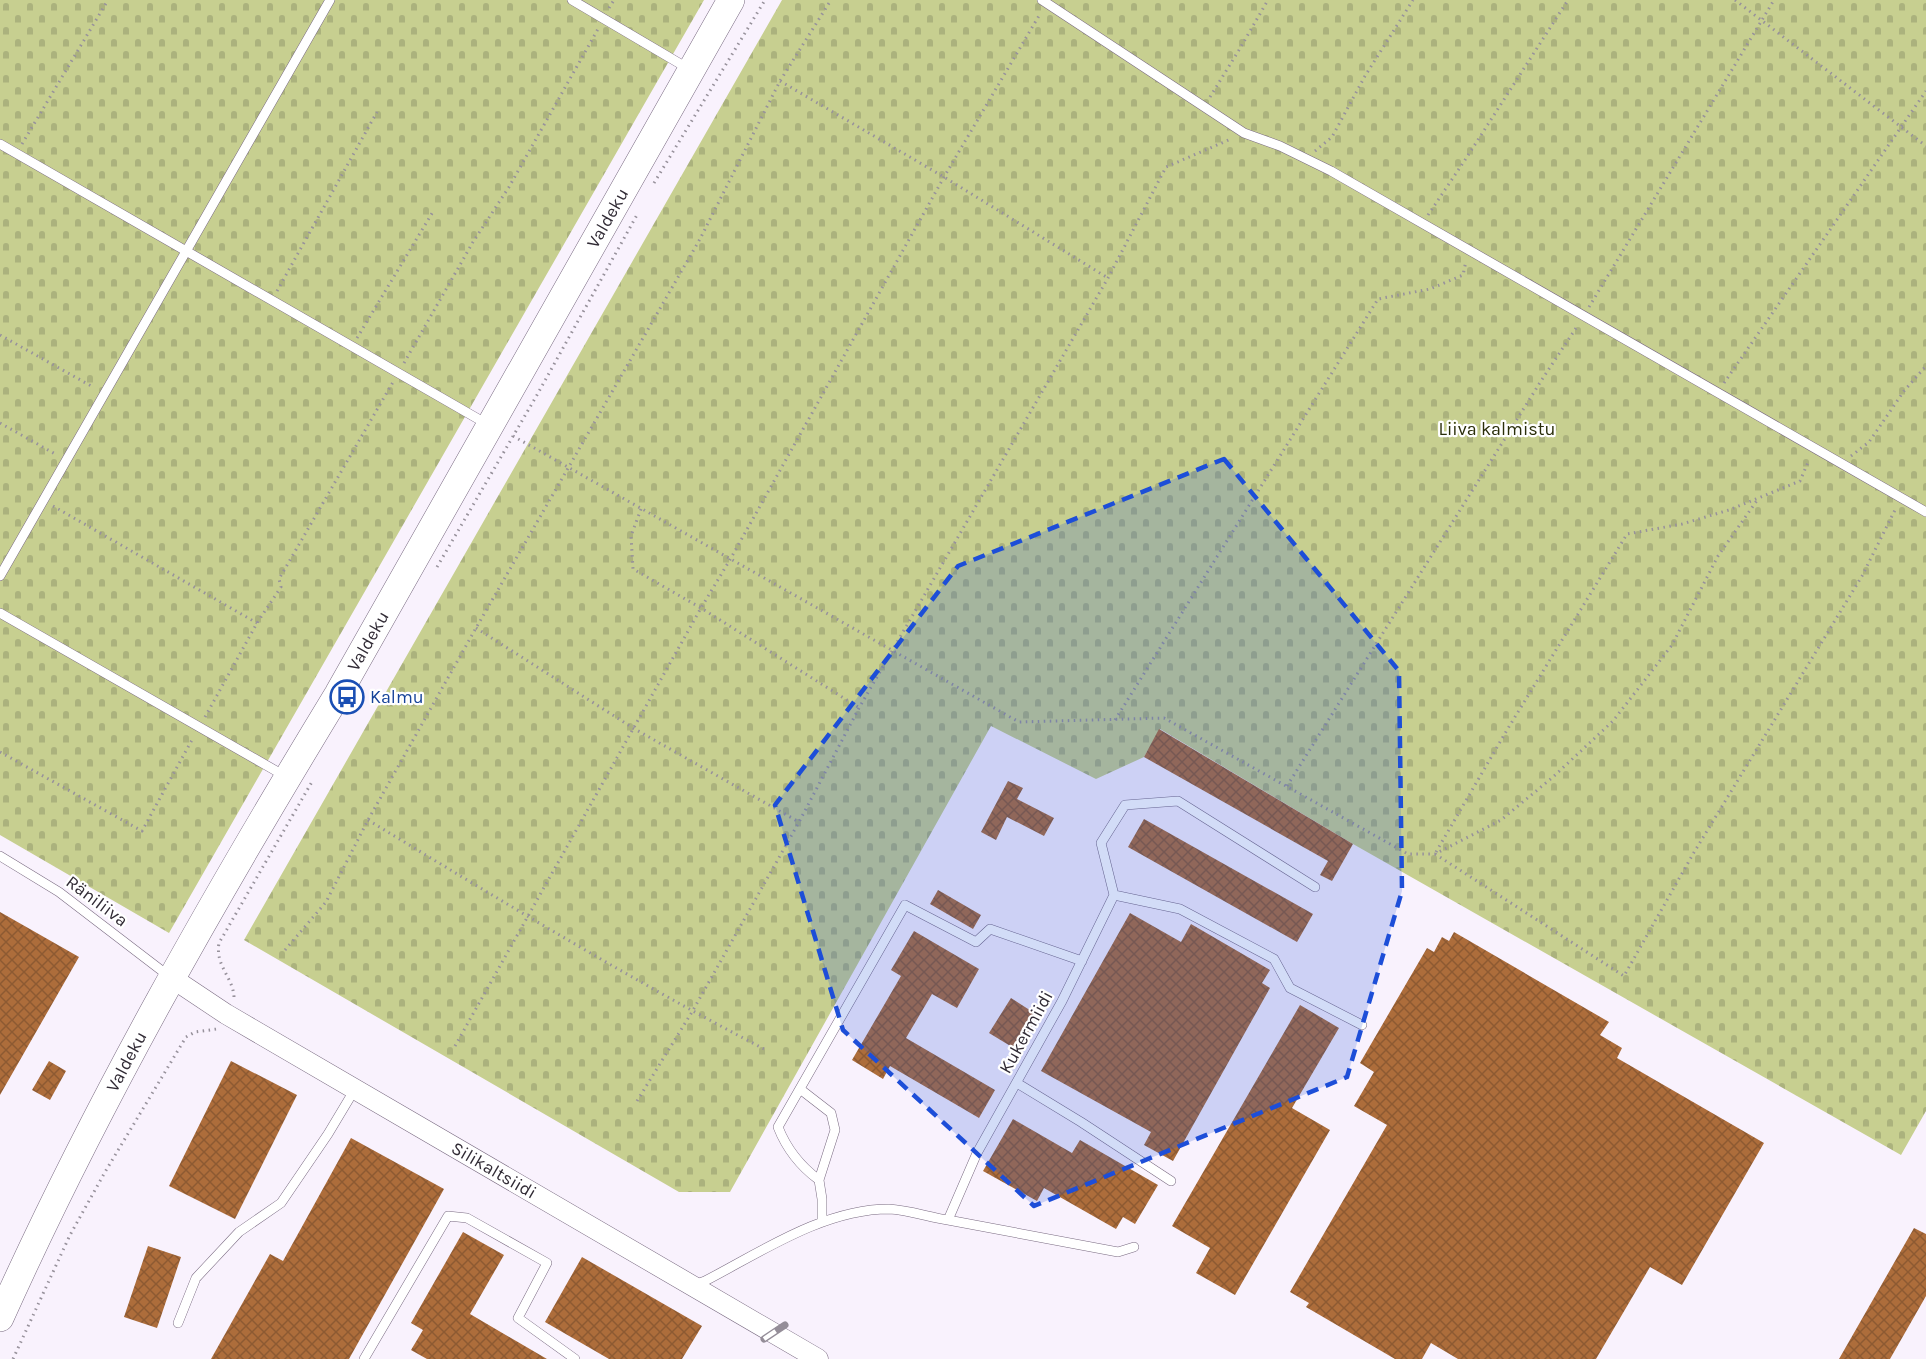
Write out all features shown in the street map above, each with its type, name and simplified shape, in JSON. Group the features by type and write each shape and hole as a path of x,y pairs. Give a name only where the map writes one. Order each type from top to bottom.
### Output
{"street":[{"name":"Valdeku","path":"0,1318 40,1228 171,978 287,778 501,431 691,70 731,0"},
{"name":"Silikaltsiidi","path":"171,978 226,1014 818,1359"}],"lane":[{"path":"0,576 330,0"},
{"path":"572,0 691,70"},
{"path":"1045,1 1244,133 1280,146 1331,171 1926,512"},
{"path":"0,144 501,431"},
{"path":"0,613 287,778"},
{"path":"1315,887 1178,801 1125,805 1101,843 1114,895 1180,909 1274,959 1290,988 1362,1024"},
{"name":"Räniliiva","path":"0,856 59,892 171,978"},
{"name":"Kukermiidi","path":"948,1220 977,1153 1062,1001 1114,895"},
{"path":"819,1180 801,1167 778,1127 905,905 976,942 990,929 1011,934 1082,961"},
{"path":"1017,1083 1171,1181"},
{"path":"178,1323 196,1278 239,1232 280,1203 328,1134 355,1089"},
{"path":"800,1089 831,1113 835,1130 819,1180 822,1222"},
{"path":"692,1286 822,1222 852,1213 890,1209 1118,1252 1134,1247"},
{"path":"364,1359 448,1216 467,1218 547,1263 518,1318 575,1359"}],"path":[{"path":"17,154 108,0"},
{"path":"0,752 142,831 257,623 280,587 279,579 473,242 509,187 614,0"},
{"path":"650,190 765,0"},
{"path":"285,950 326,902 368,820 476,628 700,239 780,81 831,0"},
{"path":"1204,107 1268,0"},
{"path":"1306,159 1332,137 1365,76 1413,0"},
{"path":"1422,224 1466,160 1568,0"},
{"path":"1735,0 1926,147"},
{"path":"1287,787 1584,316 1774,0"},
{"path":"455,1046 1045,1"},
{"path":"780,81 944,177 1108,278"},
{"path":"1717,393 1926,91"},
{"path":"271,300 377,112"},
{"path":"637,1101 692,1012 799,822 859,708 1108,278 1166,167 1244,133"},
{"path":"352,347 434,210"},
{"path":"435,571 501,431 639,211"},
{"path":"1115,720 1378,299 1430,289 1463,275 1468,250"},
{"path":"0,335 105,394"},
{"path":"1842,464 1869,442 1904,391 1926,366"},
{"path":"0,423 67,460"},
{"path":"501,431 731,558 1019,722 1164,718 1408,854 1435,854 1501,819 1553,777 1613,721 1672,645 1718,556 1758,499"},
{"path":"1435,854 1507,730 1627,534 1682,524 1729,510 1800,481 1814,448"},
{"path":"1435,854 1624,976 1693,854 1862,576 1901,498"},
{"path":"44,501 257,623"},
{"path":"641,509 632,536 633,569 701,608 859,708"},
{"path":"476,628 633,728 799,822"},
{"path":"231,1005 234,990 221,964 218,952 219,943 315,777"},
{"path":"368,820 528,917 692,1012 768,1051"},
{"path":"13,1359 75,1226 186,1037 195,1032 217,1029 219,1024"}],"highlighted area":[{"path":"1224,459 1399,671 1402,891 1347,1077 1034,1206 843,1030 775,805 958,566"}],"green space":[{"path":"0,0 704,0 169,933 0,835"},
{"name":"Liiva kalmistu","path":"782,0 1926,0 1926,1111 1901,1155 1353,844 1160,729 1144,757 1096,779 991,726 730,1192 679,1192 244,940"}],"building":[{"path":"1159,729 1353,844 1332,881 1320,875 1328,861 1144,757"},
{"path":"1008,781 1023,788 1017,799 1054,818 1044,836 1007,817 996,840 981,832"},
{"path":"1144,819 1313,914 1297,942 1128,847"},
{"path":"938,890 981,915 973,929 930,904"},
{"path":"0,912 79,957 0,1095"},
{"path":"1130,913 1181,942 1191,924 1270,970 1262,983 1270,988 1173,1161 1144,1145 1151,1132 1041,1071"},
{"path":"914,931 979,969 957,1008 932,994 906,1038 995,1090 979,1118 890,1066 883,1079 852,1060 901,976 891,970"},
{"path":"1454,932 1609,1022 1600,1035 1622,1048 1617,1058 1764,1143 1682,1285 1650,1267 1596,1359 1458,1359 1431,1343 1422,1359 1395,1359 1306,1307 1309,1303 1290,1292 1387,1125 1354,1106 1374,1072 1360,1063 1427,948 1434,952 1442,937 1449,941"},
{"path":"1011,998 1039,1016 1017,1050 989,1033"},
{"path":"1300,1005 1339,1028 1292,1108 1330,1130 1235,1295 1196,1273 1210,1248 1172,1226"},
{"path":"49,1061 66,1071 50,1100 32,1090"},
{"path":"231,1061 297,1095 235,1219 169,1186"},
{"path":"1013,1119 1072,1153 1080,1140 1158,1185 1135,1224 1123,1217 1116,1229 1044,1188 1037,1201 983,1171"},
{"path":"351,1138 444,1189 349,1359 211,1359 270,1254 283,1261"},
{"path":"1914,1228 1926,1234 1926,1296 1890,1359 1839,1359"},
{"path":"463,1232 504,1255 470,1314 547,1359 427,1359 411,1350 423,1330 411,1323"},
{"path":"148,1246 181,1257 157,1328 124,1317"},
{"path":"582,1257 702,1326 682,1359 609,1359 545,1322"}],"railway":[{"path":"764,1339 785,1325"}],"place":[{"name":"Kalmu","path":"347,697"}]}
